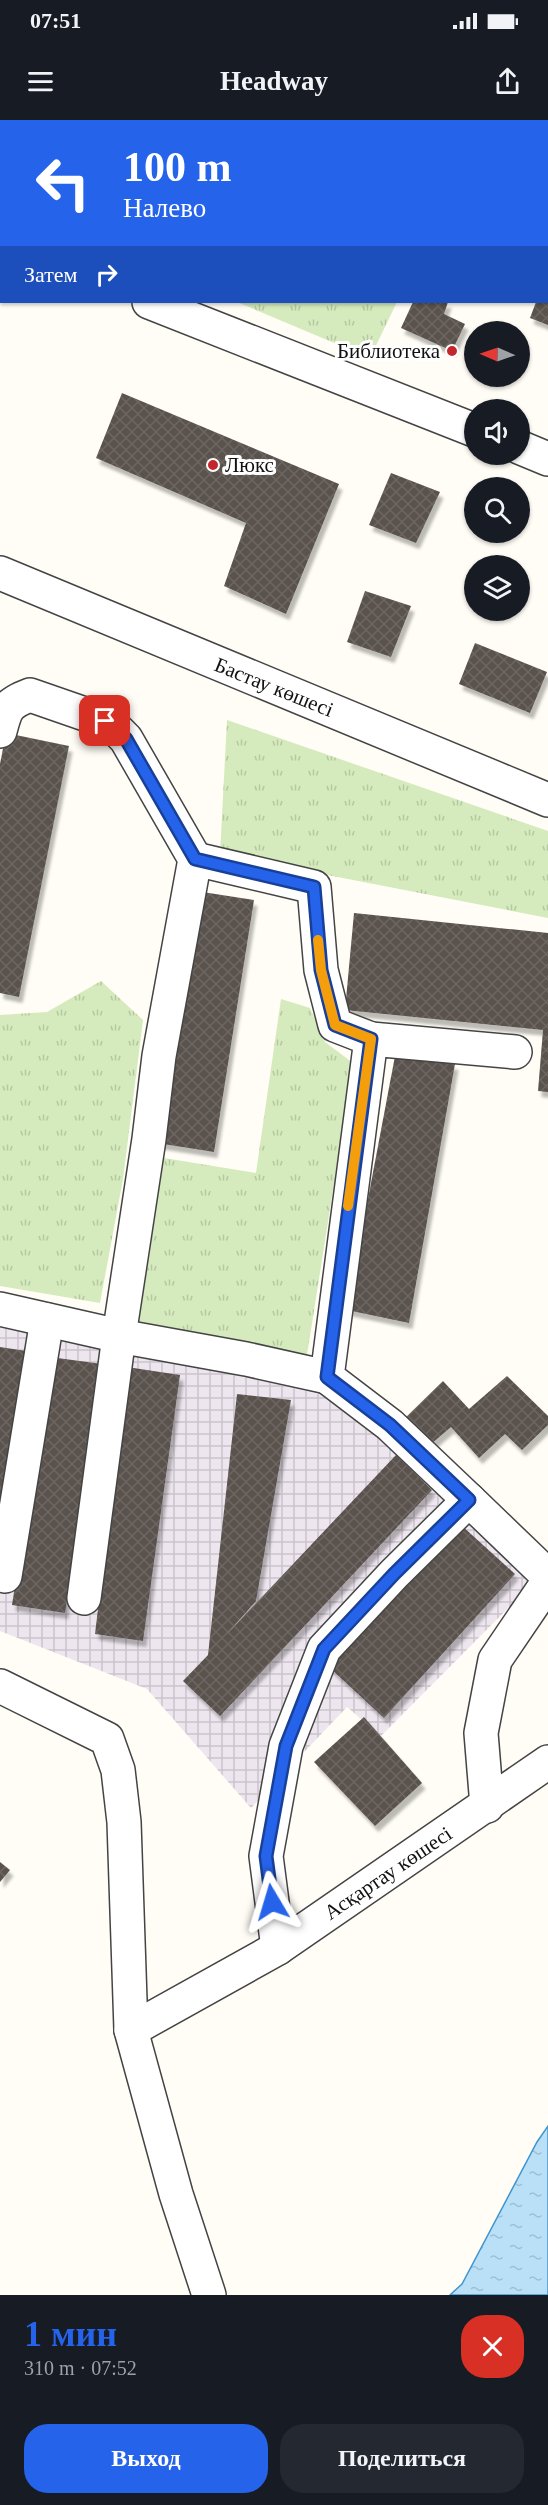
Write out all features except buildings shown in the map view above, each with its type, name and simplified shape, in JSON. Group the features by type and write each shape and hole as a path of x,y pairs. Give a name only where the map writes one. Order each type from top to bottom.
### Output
{"street":[{"path":"152,303 464,426"},
{"path":"530,452 548,459"},
{"name":"Бастау көшесі","path":"0,573 548,800"},
{"path":"0,731 6,709 16,701 30,695 110,725 126,739 195,859 159,1056 84,1598"},
{"path":"195,859 314,887 321,970 335,1025 371,1039 515,1052"},
{"path":"327,1377 371,1039"},
{"path":"0,1309 119,1336 246,1359 327,1377 390,1425 548,1576"},
{"path":"5,1576 46,1320"},
{"path":"278,1948 266,1856 286,1746 324,1649 394,1574 469,1500"},
{"path":"487,1806 481,1733 495,1660 548,1582"},
{"path":"0,1686 107,1739 118,1770 124,1822 131,2030 176,2194 209,2295"},
{"name":"Асқартау көшесі","path":"131,2030 278,1948 548,1762"}],"shaded area":[{"path":"0,1322 346,1400 535,1581 381,1736 347,1707 251,1808 147,1689 0,1631"}],"green space":[{"path":"239,303 397,303 370,358"},
{"path":"227,720 548,831 548,918 220,854"},
{"path":"101,981 143,1020 123,1179 100,1303 0,1286 0,1015 47,1012"},
{"path":"281,999 310,1008 325,1042 353,1063 307,1355 139,1322 164,1158 256,1173"}],"water":[{"path":"548,2126 548,2295 450,2295 462,2284 537,2142"}],"slow traffic":[{"path":"318,940 321,970 335,1025 371,1039 348,1206"}],"place":[{"name":"Библиотека","path":"452,351"},
{"name":"Люкс","path":"213,465"}],"route":[{"path":"105,721 126,739 195,859 314,887 321,970 335,1025 371,1039 327,1377 390,1425 469,1500 394,1574 324,1649 286,1746 266,1856 272,1902"}]}
